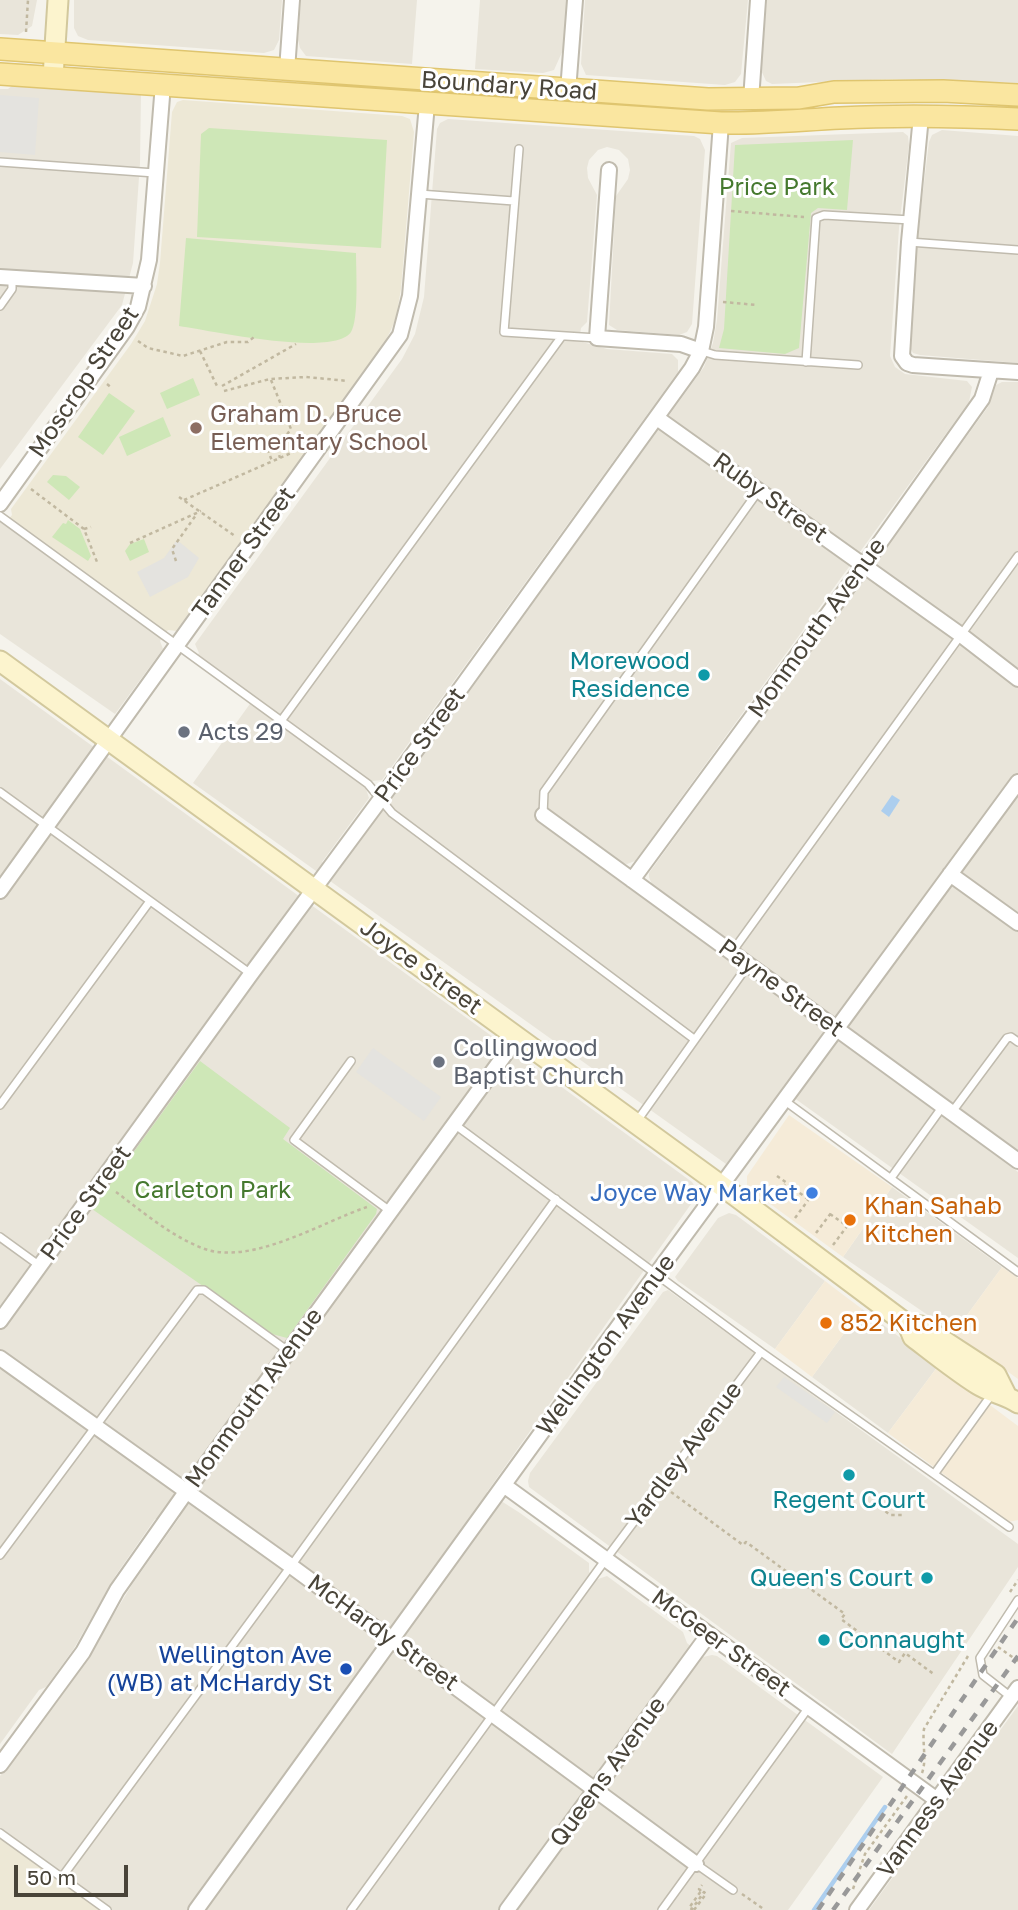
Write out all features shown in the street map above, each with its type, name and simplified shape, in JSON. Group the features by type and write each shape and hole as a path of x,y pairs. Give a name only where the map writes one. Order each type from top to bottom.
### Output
{"main road":[{"path":"53,77 58,0"},
{"name":"Boundary Road","path":"0,49 708,99 799,98 834,92 916,91 1018,95"},
{"name":"Boundary Road","path":"0,74 721,123 790,123 837,118 921,116 1018,119"},
{"path":"721,123 733,113 765,109 799,98"},
{"name":"Joyce Street","path":"0,661 722,1186 908,1325 921,1326 996,1375 1005,1397"}],"street":[{"path":"287,70 292,0"},
{"path":"568,90 575,0"},
{"path":"751,100 758,0"},
{"name":"Moscrop Street","path":"0,504 127,327 138,307 149,260 163,84"},
{"name":"Tanner Street","path":"0,891 400,335 410,296 427,104"},
{"path":"921,116 909,242 901,351 903,360 913,365 1018,372"},
{"name":"Price Street","path":"0,1321 657,418 701,351 706,327 721,123"},
{"path":"609,170 597,338 681,344 701,351"},
{"path":"6,278 144,286"},
{"name":"Monmouth Avenue","path":"632,880 864,565 982,398 991,371"},
{"name":"Ruby Street","path":"657,418 1018,678"},
{"name":"Wellington Avenue","path":"195,1910 657,1273 1016,787"},
{"name":"Payne Street","path":"543,815 1018,1161"},
{"path":"950,874 1018,923"},
{"name":"Monmouth Avenue","path":"0,1765 83,1652 117,1590 186,1492 517,1038"},
{"name":"McHardy Street","path":"0,1357 291,1566 696,1864"},
{"name":"McGeer Street","path":"505,1486 937,1800"},
{"name":"Queens Avenue","path":"507,1910 709,1634"},
{"name":"Vanness Avenue","path":"857,1910 1014,1692"}],"lane":[{"path":"519,149 504,332 597,338"},
{"path":"0,162 156,173"},
{"path":"419,194 514,201"},
{"path":"806,362 817,218 824,215 911,220"},
{"path":"909,242 1018,250"},
{"path":"0,306 12,289 6,278"},
{"path":"281,721 562,335"},
{"path":"701,351 715,355 858,365"},
{"path":"543,815 544,792 760,490"},
{"path":"0,516 368,784 392,813 694,1039"},
{"path":"732,953 1018,556"},
{"path":"0,792 251,974"},
{"path":"0,1105 150,901"},
{"path":"635,1123 748,965"},
{"path":"891,1178 1007,1038 1011,1037 1018,1042"},
{"path":"351,1061 294,1140 390,1211"},
{"path":"785,1101 1018,1272"},
{"path":"454,1124 761,1352 1009,1528"},
{"path":"62,1877 556,1199"},
{"path":"0,1237 40,1266"},
{"path":"0,1555 197,1290 204,1290 288,1351"},
{"name":"Yardley Avenue","path":"351,1910 606,1559 761,1352"},
{"path":"935,1473 1005,1397"},
{"path":"1014,1692 982,1675 980,1658 1018,1600"},
{"path":"662,1910 809,1707"},
{"path":"0,1833 107,1910"},
{"name":"McHardy Street","path":"696,1864 733,1890"}],"path":[{"path":"26,32 28,0"},
{"path":"731,211 817,218"},
{"path":"723,302 757,305"},
{"path":"138,341 148,348 183,356 227,342 248,342 254,337"},
{"path":"200,351 219,386 296,344"},
{"path":"224,391 270,379 306,377 348,381"},
{"path":"270,379 292,429 277,447 280,458"},
{"path":"107,384 112,388"},
{"path":"265,443 272,461"},
{"path":"184,500 298,450"},
{"path":"31,489 84,529 99,562"},
{"path":"179,497 235,536"},
{"path":"130,543 199,512"},
{"path":"176,561 172,549 199,512"},
{"path":"84,529 91,527"},
{"path":"778,1175 809,1199 795,1218"},
{"path":"773,1202 785,1183"},
{"path":"116,1192 185,1240 205,1249 223,1252 248,1250 289,1240 376,1201"},
{"path":"816,1233 831,1213 847,1225 833,1245"},
{"path":"661,1485 743,1545 746,1542 845,1614 841,1619 899,1662 905,1653 935,1675"},
{"path":"880,1507 890,1515 903,1515"},
{"path":"1003,1602 1018,1580"},
{"path":"999,1647 1018,1661"},
{"path":"922,1774 925,1769 924,1729 969,1655"},
{"path":"852,1893 865,1854 907,1796"},
{"path":"694,1910 706,1894 699,1889 702,1885"},
{"path":"733,1890 765,1910"}],"shaded area":[{"path":"0,0 37,0 32,26 18,35 0,34"},
{"path":"74,0 282,0 279,40 274,50 264,53 88,40 78,36 74,28"},
{"path":"301,0 417,0 412,64 306,56 298,40"},
{"path":"480,0 567,0 563,50 554,70 543,73 475,69"},
{"path":"585,0 748,0 741,74 735,82 725,85 586,75 581,64"},
{"path":"767,0 1018,0 1018,83 891,79 772,84 766,81 761,70"},
{"path":"14,84 141,92 140,163 133,263 122,305 0,469 0,89 8,89"},
{"path":"0,95 39,98 35,155 0,152"},
{"name":"Graham D. Bruce Elementary School","path":"183,100 402,116 410,119 414,132 401,289 396,318 390,332 382,348 176,631 168,630 164,635 7,521 12,515 11,509 145,321 157,284 160,263 172,112 177,102"},
{"path":"448,119 694,136 700,139 705,150 692,324 687,332 679,335 617,330 609,325 616,196 628,179 630,170 628,159 619,150 607,147 598,150 589,160 587,168 588,178 597,195 587,322 581,328 579,341 607,349 672,354 678,360 678,372 382,780 372,781 366,789 369,798 322,862 336,874 704,367 713,343 717,320 731,143 742,138 903,132 908,136 909,145 899,228 890,356 895,367 905,374 967,381 972,387 969,402 635,861 621,863 547,808 537,821 1018,1172 1018,1258 783,1090 726,1164 193,783 252,701 195,658 199,653 195,644 402,359 415,334 424,297 437,129 440,123"},
{"path":"942,130 1018,136 1018,363 920,355 913,353 909,346 918,232 929,142 932,135"},
{"path":"1002,382 1018,382 1018,1150 652,885 649,877 649,873 988,407 996,385"},
{"path":"0,514 164,635 160,641 163,649 115,714 0,634"},
{"path":"177,540 199,558 188,577 150,597 137,572 164,558"},
{"path":"0,679 692,1182 697,1190 696,1197 487,1492 589,1563 589,1572 598,1579 607,1576 683,1632 687,1643 703,1657 717,1656 883,1777 788,1910 107,1910 0,1833 0,1776 97,1642 133,1583 180,1517 155,1519 116,1575 73,1650 46,1687 39,1690 0,1744"},
{"path":"373,1048 441,1097 424,1121 356,1072"},
{"path":"789,1115 892,1187 843,1257 747,1187 747,1176"},
{"path":"892,1187 1002,1267 954,1333 843,1257"},
{"path":"729,1213 736,1215 825,1281 775,1349 675,1277 718,1218"},
{"path":"1002,1267 1018,1278 1018,1379 954,1333"},
{"path":"825,1281 862,1309 812,1377 775,1349"},
{"path":"668,1290 1018,1544 1018,1567 892,1754 529,1487 530,1473 663,1292"},
{"path":"862,1309 938,1366 888,1433 812,1377"},
{"path":"938,1366 1018,1426 1018,1520 1008,1522 888,1433"},
{"path":"784,1377 835,1412 827,1423 776,1387"},
{"path":"1018,1706 1018,1910 869,1910 956,1790"},
{"path":"0,1833 107,1910 0,1910"}],"green space":[{"path":"209,128 387,140 381,248 197,237 201,134"},
{"name":"Price Park","path":"853,140 847,210 818,208 811,213 799,348 785,354 719,348 724,329 735,145"},
{"path":"186,238 356,253 356,306 351,332 340,339 321,343 297,343 179,326"},
{"path":"193,378 200,395 167,409 160,393"},
{"path":"109,393 135,411 103,455 78,437"},
{"path":"163,417 171,436 127,456 119,437"},
{"path":"53,475 66,476 80,487 69,500 47,482"},
{"path":"68,520 80,529 91,556 88,561 52,537"},
{"path":"144,539 149,552 130,561 125,551 130,544"},
{"name":"Carleton Park","path":"200,1061 290,1128 283,1139 377,1209 287,1338 272,1334 92,1209"}],"water":[{"path":"892,795 900,800 889,817 881,811"}],"waterway":[{"path":"814,1910 885,1807"}],"railway":[{"path":"818,1910 1018,1618"},
{"path":"833,1910 1018,1656"}],"place":[{"name":"Graham D. Bruce Elementary School","path":"196,428"},
{"name":"Morewood Residence","path":"704,675"},
{"name":"Acts 29","path":"184,732"},
{"name":"Collingwood Baptist Church","path":"439,1062"},
{"name":"Joyce Way Market","path":"812,1193"},
{"name":"Khan Sahab Kitchen","path":"850,1220"},
{"name":"852 Kitchen","path":"826,1323"},
{"name":"Regent Court","path":"849,1475"},
{"name":"Queen's Court","path":"927,1578"},
{"name":"Connaught","path":"824,1640"},
{"name":"Wellington Ave (WB) at McHardy St","path":"346,1669"}]}
